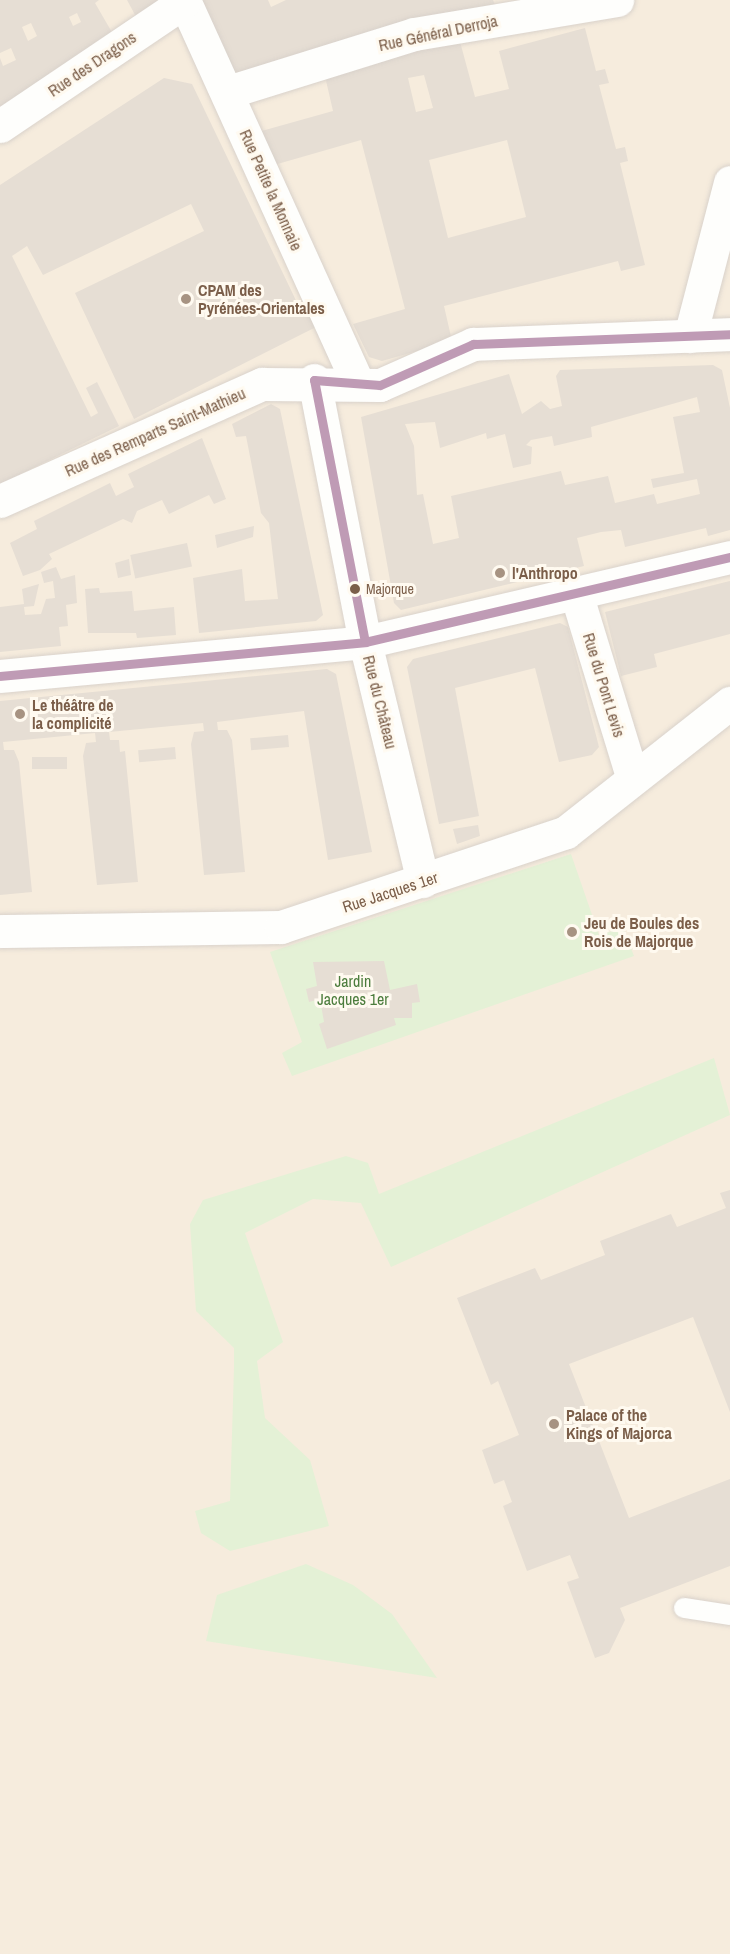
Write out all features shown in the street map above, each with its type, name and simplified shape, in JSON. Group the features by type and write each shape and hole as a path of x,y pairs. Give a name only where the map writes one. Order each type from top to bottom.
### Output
{"street":[{"name":"Rue Général Derroja","path":"228,92 414,34 617,0"},
{"name":"Rue Petite la Monnaie","path":"184,1 228,92 356,380"},
{"name":"Rue des Dragons","path":"0,126 184,1"},
{"path":"690,336 730,182"},
{"name":"Rue des Remparts Saint-Mathieu","path":"0,501 262,384 356,380 380,385 473,344 730,334"},
{"name":"Rue du Château","path":"314,380 365,642 423,881"},
{"path":"0,676 365,642 730,557"},
{"name":"Rue du Pont Levis","path":"576,593 632,776"},
{"name":"Rue Jacques 1er","path":"0,931 281,927 566,832 632,776 730,703"}],"lane":[{"path":"684,1608 730,1615"}],"shaded area":[{"path":"0,0 730,0 730,1954 0,1954"}],"green space":[{"name":"Jardin Jacques 1er","path":"571,854 599,935 623,928 634,956 292,1076 282,1053 302,1042 270,952"},
{"path":"714,1058 730,1115 391,1267 361,1203 313,1199 245,1233 283,1342 257,1361 265,1418 310,1460 329,1526 230,1551 201,1533 195,1511 230,1501 234,1367 234,1348 196,1311 190,1224 203,1200 346,1156 368,1163 379,1194"},
{"path":"306,1564 353,1585 392,1614 437,1678 206,1641 217,1595"}],"building":[{"path":"0,0 99,0 95,3 117,41 0,117 0,58 3,66 16,60 11,48 0,53","holes":["77,13 81,22 73,26 69,17","31,23 37,36 28,41 22,27"]},
{"path":"127,0 175,0 140,24"},
{"path":"195,0 268,0 271,7 286,0 493,0 497,9 233,81"},
{"path":"585,28 596,71 605,69 609,83 599,85 616,149 625,147 628,161 620,163 645,265 621,271 618,261 444,306 452,341 382,361 369,357 353,324 405,309 361,140 274,165 258,132 333,111 324,72 459,38 475,97 509,89 499,51","holes":["424,75 433,108 416,112 408,78","507,140 526,217 448,238 429,160"]},
{"path":"164,78 192,84 302,313 321,304 320,325 134,419 75,293 204,231 191,204 43,275 27,246 12,256 91,417 98,413 86,388 97,382 119,426 0,484 0,185"},
{"path":"713,365 722,370 730,408 730,530 708,536 706,528 625,547 621,530 601,532 577,538 584,566 401,610 394,603 361,417 509,374 522,414 541,401 550,409 562,406 556,376 560,370","holes":["697,397 700,412 673,417 684,473 651,479 653,488 697,479 700,494 657,504 654,494 615,503 608,476 565,485 561,471 451,496 459,538 433,544 423,494 417,495 414,446 405,424 435,422 440,448 486,433 487,439 505,434 513,468 531,464 532,447 526,445 531,440 552,436 554,446 592,437 591,427"]},
{"path":"271,404 280,409 323,615 316,621 199,633 193,578 242,569 245,601 278,599 269,523 261,513 246,436 236,437 232,424"},
{"path":"202,438 226,499 214,504 209,495 169,514 162,500 137,511 132,523 123,519 49,554 52,559 40,570 23,576 10,543 37,529 34,521 110,483 116,496 134,487 128,474"},
{"path":"254,526 253,537 217,548 215,535"},
{"path":"187,543 192,566 135,579 130,555"},
{"path":"129,559 131,575 118,578 115,563"},
{"path":"56,567 61,579 75,575 77,603 66,605 68,626 59,627 61,646 0,652 0,607 24,604 22,589 39,584 34,606 24,607 25,615 41,614 46,599 55,598 53,581 44,583 41,572"},
{"path":"730,581 730,634 654,654 657,667 621,676 605,612"},
{"path":"99,588 100,593 132,591 134,611 174,607 176,635 137,638 136,633 88,633 85,589"},
{"path":"560,623 568,627 599,747 592,755 559,762 535,668 455,688 479,816 439,824 407,667 413,659"},
{"path":"327,669 336,674 372,852 328,860 304,711 217,722 218,730 227,730 232,740 245,872 204,875 191,744 194,732 204,731 203,723 109,732 110,740 119,740 120,752 125,751 138,882 97,885 83,756 86,743 96,742 95,733 3,742 4,750 14,750 19,762 32,892 0,895 0,701"},
{"path":"288,735 289,747 251,750 250,738"},
{"path":"175,747 176,759 139,762 138,750"},
{"path":"32,757 67,757 67,769 32,769"},
{"path":"478,825 480,836 457,844 453,829"},
{"path":"384,961 390,990 417,984 420,1002 412,1003 412,1018 394,1018 396,1025 327,1049 319,1024 324,1022 320,999 309,1002 306,989 317,986 313,962"},
{"name":"Palace of the Kings of Majorca","path":"730,1190 730,1412 693,1317 569,1364 629,1518 730,1479 730,1566 620,1608 625,1620 609,1653 595,1658 567,1582 579,1578 570,1555 527,1571 503,1506 512,1502 504,1480 494,1484 482,1450 519,1435 498,1381 491,1385 457,1298 535,1268 541,1280 605,1255 600,1241 671,1214 677,1227 726,1208 720,1193"}],"transit line":[{"path":"365,642 314,380 380,385 473,344 730,334"},
{"path":"0,676 365,642 730,557"}],"place":[{"name":"CPAM des Pyrénées-Orientales","path":"186,299"},
{"name":"l'Anthropo","path":"500,573"},
{"name":"Majorque","path":"355,589"},
{"name":"Le théâtre de la complicité","path":"20,714"},
{"name":"Jeu de Boules des Rois de Majorque","path":"572,932"},
{"name":"Palace of the Kings of Majorca","path":"554,1424"}]}
